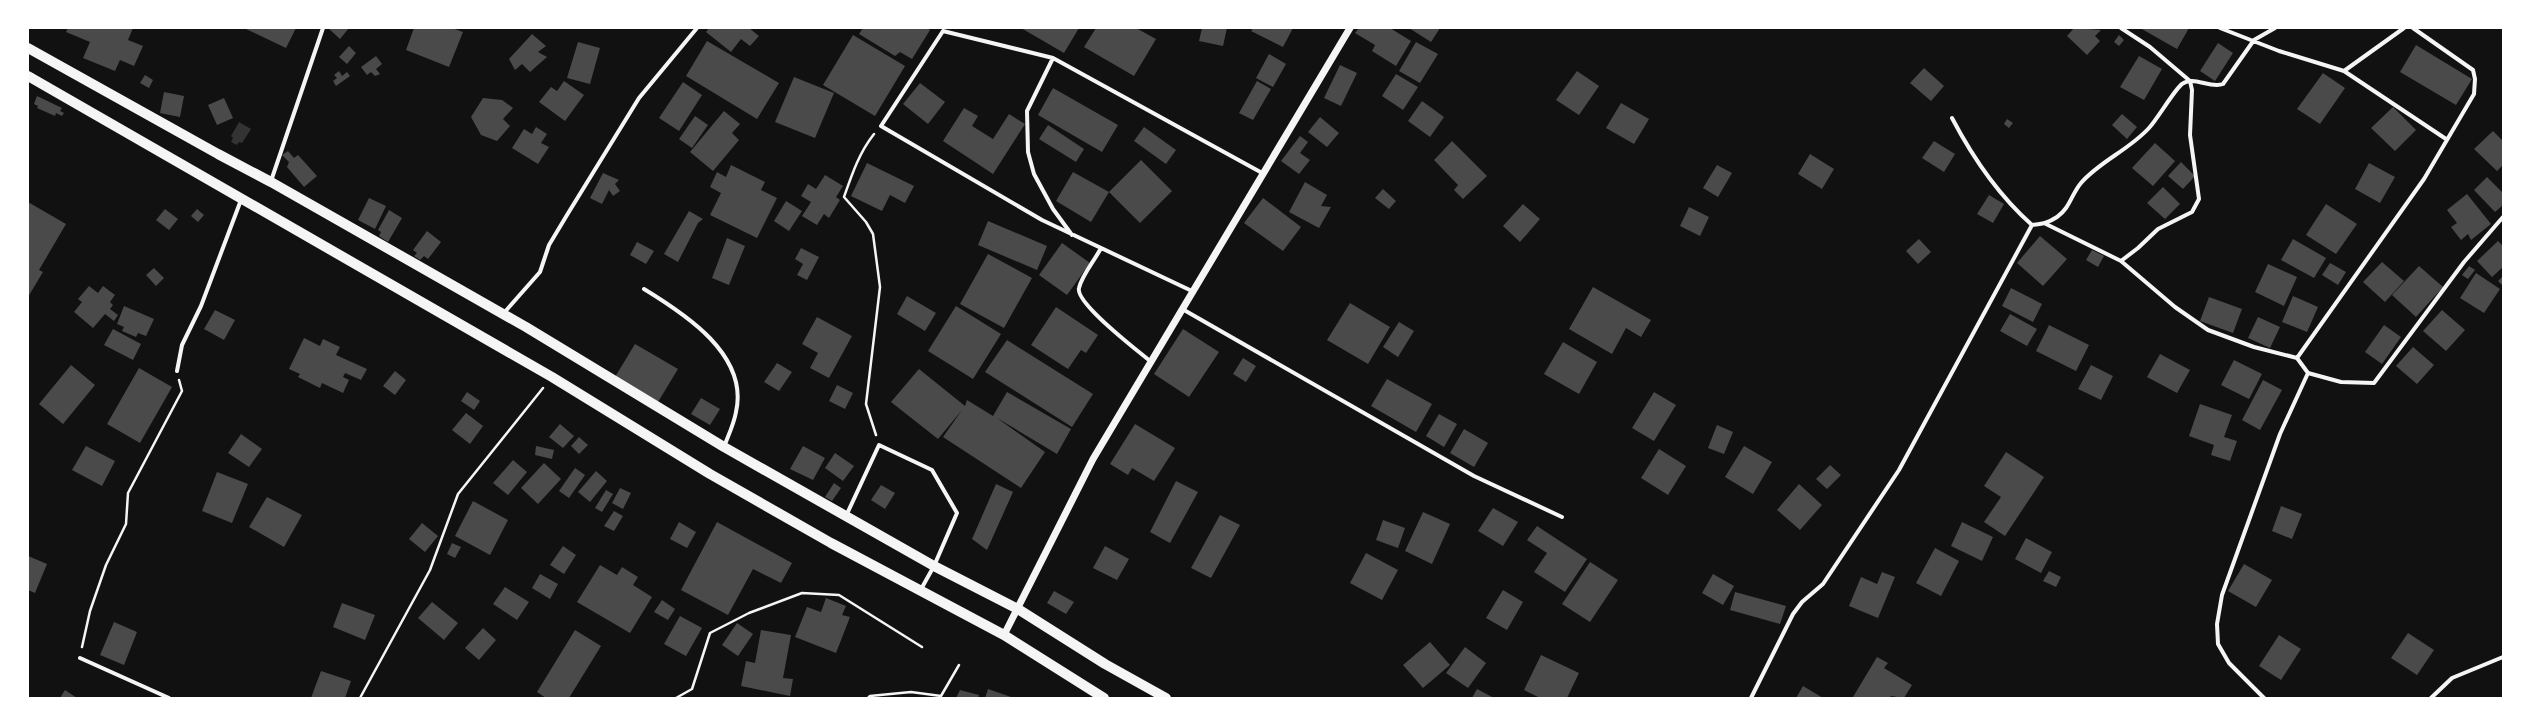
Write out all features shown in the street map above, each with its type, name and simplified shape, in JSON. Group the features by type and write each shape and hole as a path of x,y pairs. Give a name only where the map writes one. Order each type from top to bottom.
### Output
{"main road":[{"path":"28,48 271,182 503,314 724,447 934,566 1018,609 1105,664 1166,698"},
{"path":"28,76 242,197 552,377 710,474 831,543 1004,636 1089,694 1104,698"}],"street":[{"path":"271,182 323,28"},
{"path":"503,314 540,272 549,246 567,214 639,98 697,28"},
{"path":"1004,636 1093,459 1150,361 1184,310 1350,28"},
{"path":"2121,28 2150,47 2190,81 2216,87 2223,84 2254,40 2275,28"},
{"path":"2220,28 2279,51 2344,71 2446,139"},
{"path":"2344,71 2404,28"},
{"path":"2297,358 2424,179 2446,139 2474,94 2475,79 2473,70 2413,28"},
{"path":"1194,292 1102,248 1074,237 881,126 943,30 1053,58 1264,174"},
{"path":"1053,58 1027,111 1028,152 1034,174 1053,209 1074,237"},
{"path":"2046,224 2069,207 2074,193 2082,182 2134,144 2162,113 2182,84 2190,81"},
{"path":"2121,261 2138,248 2158,228 2192,212 2197,205 2198,184 2190,136 2192,90 2190,81"},
{"path":"1952,118 1968,149 2012,207 2032,225 2046,224 2099,248 2121,261 2175,307 2208,330 2254,347 2297,358 2308,373 2341,382 2374,383 2464,262 2503,218"},
{"path":"177,372 182,345 201,306 242,197"},
{"path":"1751,698 1793,614 1802,602 1823,584 1899,470 2032,225"},
{"path":"1102,248 1078,289 1080,298 1100,319 1150,361"},
{"path":"644,290 679,311 727,358 737,387 736,412 724,447"},
{"path":"1184,310 1474,476 1562,517"},
{"path":"2264,698 2229,663 2218,644 2217,624 2222,595 2280,434 2308,373"},
{"path":"846,516 879,445 932,470 957,513 934,566 920,591"},
{"path":"2431,698 2452,678 2503,657"},
{"path":"80,658 169,698"}],"path":[{"path":"879,445 866,404 880,287 874,242 866,222 844,197 852,171 865,146 881,126"},
{"path":"80,658 90,611 106,565 126,524 128,493 182,390 177,372"},
{"path":"360,698 430,570 458,494 552,377"},
{"path":"676,698 692,689 710,633 749,613 802,593 839,595 922,647"},
{"path":"868,698 870,696 911,692 941,696 959,666"}],"shaded area":[{"path":"239,122 251,129 242,143 239,142 237,145 231,142 233,138 231,136"}],"building":[{"path":"68,28 133,28 128,40 143,46 134,66 120,60 115,71 83,58 90,42 66,32"},
{"path":"244,28 296,28 286,48"},
{"path":"328,28 349,28 340,39"},
{"path":"414,28 452,28 463,32 449,67 406,50"},
{"path":"709,28 749,28 759,36 750,46 741,39 731,52 706,32"},
{"path":"863,28 927,28 930,30 912,59 900,52 895,56 859,34"},
{"path":"1021,28 1079,28 1064,53"},
{"path":"1096,28 1136,28 1156,39 1134,76 1084,47"},
{"path":"1202,28 1227,28 1223,46 1199,41"},
{"path":"1253,28 1293,28 1283,47 1251,31"},
{"path":"1359,28 1390,28 1411,41 1396,66 1372,51 1375,45 1355,33"},
{"path":"1409,28 1440,28 1431,42"},
{"path":"2074,28 2101,30 2095,36 2100,41 2087,55 2067,36"},
{"path":"2140,28 2189,28 2177,49"},
{"path":"532,34 546,46 538,52 547,57 530,72 522,64 515,70 509,59"},
{"path":"853,35 905,66 875,116 823,85"},
{"path":"2119,35 2124,40 2119,46 2114,42"},
{"path":"707,41 779,83 757,119 686,76"},
{"path":"578,42 600,48 590,84 567,78"},
{"path":"1416,42 1438,54 1420,83 1399,71"},
{"path":"2218,43 2233,53 2215,81 2200,71"},
{"path":"2416,45 2472,79 2456,105 2400,72"},
{"path":"349,46 356,53 347,64 339,57"},
{"path":"1269,54 1286,64 1273,87 1256,78"},
{"path":"376,56 382,64 376,69 380,74 375,76 371,72 367,75 361,67"},
{"path":"2139,56 2162,69 2144,100 2120,87"},
{"path":"1340,65 1357,73 1341,106 1324,98"},
{"path":"1924,68 1944,86 1931,101 1910,83"},
{"path":"339,71 342,76 347,72 350,76 336,86 333,81 337,78 334,75"},
{"path":"1577,71 1599,86 1579,115 1556,100"},
{"path":"2323,73 2345,88 2320,124 2297,109"},
{"path":"1396,74 1418,87 1403,110 1382,96"},
{"path":"145,75 153,80 149,88 140,83"},
{"path":"794,77 834,93 815,138 775,122"},
{"path":"564,81 584,95 565,121 539,102 551,87 557,91"},
{"path":"1257,81 1271,89 1253,120 1239,113"},
{"path":"683,82 702,95 679,131 659,118"},
{"path":"920,83 945,102 928,124 903,104"},
{"path":"1053,88 1118,125 1102,152 1038,115"},
{"path":"164,92 184,96 180,117 160,113"},
{"path":"37,96 62,108 60,111 64,113 62,116 56,113 55,116 37,108 38,106 34,104"},
{"path":"224,98 233,118 217,125 208,105"},
{"path":"483,98 502,100 513,108 503,119 510,126 497,141 481,135 471,117"},
{"path":"1422,101 1444,117 1430,137 1408,121"},
{"path":"1621,103 1649,119 1634,144 1606,128"},
{"path":"2393,107 2416,130 2395,151 2371,128"},
{"path":"964,108 978,116 972,126 993,139 1009,114 1025,124 993,174 943,141"},
{"path":"724,111 740,124 732,133 739,140 713,171 690,152"},
{"path":"2122,114 2137,127 2127,139 2112,125"},
{"path":"695,116 708,125 692,148 679,139"},
{"path":"1320,117 1339,133 1327,147 1308,132"},
{"path":"2007,119 2013,123 2009,128 2004,124"},
{"path":"1048,125 1084,149 1076,162 1039,139"},
{"path":"536,127 547,134 541,143 549,147 538,164 512,148 524,129 532,134"},
{"path":"1144,127 1176,150 1166,164 1134,141"},
{"path":"2493,131 2503,141 2503,165 2497,171 2474,149"},
{"path":"1300,136 1308,142 1300,153 1310,160 1299,174 1281,161"},
{"path":"1452,141 1487,176 1463,199 1454,190 1458,185 1434,160"},
{"path":"1934,141 1955,154 1944,172 1922,158"},
{"path":"2155,143 2175,161 2153,186 2132,168"},
{"path":"288,151 294,158 298,155 317,176 304,187 287,167 289,162 282,155"},
{"path":"1810,154 1834,169 1822,189 1798,174"},
{"path":"1141,160 1172,191 1140,223 1109,192"},
{"path":"2181,162 2195,176 2183,189 2168,176"},
{"path":"867,163 914,186 905,203 890,195 882,211 851,196"},
{"path":"2369,163 2395,177 2380,203 2355,189"},
{"path":"731,165 765,182 761,190 777,198 757,238 710,215 721,193 710,187 717,172 726,177"},
{"path":"1717,165 1732,173 1718,197 1703,188"},
{"path":"1073,172 1109,192 1091,222 1056,201"},
{"path":"603,173 619,180 615,184 620,191 613,196 609,190 602,204 590,198"},
{"path":"825,175 843,186 836,197 840,200 829,218 824,214 817,225 802,216 811,202 801,196 808,184 816,189"},
{"path":"2487,177 2503,193 2503,205 2495,212 2474,190"},
{"path":"1305,182 1327,195 1321,206 1331,207 1319,228 1289,212"},
{"path":"2163,187 2180,204 2165,219 2147,203"},
{"path":"1383,189 1396,201 1389,209 1375,198"},
{"path":"2467,194 2491,224 2471,240 2468,234 2461,240 2451,227 2457,223 2447,210"},
{"path":"1989,195 2004,204 1993,223 1977,214"},
{"path":"369,198 386,206 375,229 358,220"},
{"path":"1263,198 1301,227 1283,251 1244,223"},
{"path":"786,201 802,211 789,231 774,221"},
{"path":"28,202 66,224 39,270 43,272 28,297"},
{"path":"1523,204 1540,219 1520,242 1503,226"},
{"path":"2326,204 2357,224 2336,254 2306,235"},
{"path":"1689,207 1709,217 1700,236 1680,226"},
{"path":"165,209 178,219 169,230 156,220"},
{"path":"197,209 204,215 198,222 191,216"},
{"path":"389,210 402,218 388,242 379,236 381,232 378,230"},
{"path":"689,211 703,219 698,223 678,262 664,254"},
{"path":"988,221 1047,246 1037,270 978,245"},
{"path":"427,231 441,242 428,259 424,256 420,260 414,256 417,253 413,250"},
{"path":"2040,236 2067,259 2043,286 2017,263"},
{"path":"727,238 745,246 729,285 712,278"},
{"path":"1919,239 1931,252 1918,264 1906,251"},
{"path":"2293,239 2326,258 2314,278 2281,260"},
{"path":"2498,241 2503,246 2503,267 2492,277 2477,261"},
{"path":"637,242 654,251 646,264 630,255"},
{"path":"1062,243 1090,263 1067,295 1039,275"},
{"path":"801,248 819,257 807,280 797,275 803,264 795,259"},
{"path":"2092,250 2104,256 2098,267 2086,260"},
{"path":"988,254 1032,278 1004,328 960,304"},
{"path":"2382,262 2404,281 2385,302 2363,282"},
{"path":"2330,263 2346,272 2338,285 2322,275"},
{"path":"2268,264 2297,277 2284,306 2255,292"},
{"path":"2419,266 2443,287 2416,317 2392,295"},
{"path":"2469,266 2475,270 2468,279 2462,275"},
{"path":"154,268 164,278 156,286 146,275"},
{"path":"2476,273 2500,289 2484,313 2460,298"},
{"path":"2503,276 2503,286 2498,281"},
{"path":"89,286 98,293 103,286 115,295 110,302 113,305 110,309 118,315 114,321 105,314 93,328 74,312 82,302 78,299"},
{"path":"1593,287 1651,320 1641,337 1626,328 1612,354 1569,329"},
{"path":"2011,288 2042,304 2033,322 2002,306"},
{"path":"907,296 936,313 925,331 897,314"},
{"path":"2293,296 2318,307 2307,332 2282,322"},
{"path":"2209,297 2242,309 2233,333 2200,321"},
{"path":"1350,303 1390,327 1368,364 1327,340"},
{"path":"124,306 154,319 146,336 138,333 136,337 122,331 124,327 117,324"},
{"path":"956,306 1001,334 973,379 928,351"},
{"path":"1056,307 1098,335 1086,353 1081,350 1068,369 1031,345"},
{"path":"215,310 235,320 224,340 204,329"},
{"path":"2442,310 2465,330 2446,351 2423,331"},
{"path":"2010,314 2037,329 2027,346 2000,331"},
{"path":"817,317 852,336 829,378 810,368 818,353 802,344"},
{"path":"2258,317 2280,327 2270,348 2248,338"},
{"path":"1399,322 1414,331 1398,357 1383,347"},
{"path":"2049,325 2089,345 2076,371 2036,351"},
{"path":"2384,325 2401,337 2382,364 2365,352"},
{"path":"113,329 141,344 133,360 104,345"},
{"path":"1183,329 1219,352 1189,397 1154,374"},
{"path":"304,338 320,346 323,339 340,347 336,355 367,369 361,380 345,373 343,377 349,380 343,393 322,383 320,388 298,377 300,374 289,369"},
{"path":"1007,340 1093,394 1072,427 985,372"},
{"path":"1563,342 1597,362 1579,394 1544,374"},
{"path":"635,344 678,369 658,402 615,377"},
{"path":"2413,347 2434,365 2417,384 2396,366"},
{"path":"2160,354 2190,370 2177,393 2147,377"},
{"path":"1243,358 1256,366 1246,382 1233,374"},
{"path":"2234,360 2262,374 2249,399 2221,385"},
{"path":"777,363 792,372 779,391 764,382"},
{"path":"71,365 95,385 63,424 39,404"},
{"path":"2091,365 2113,376 2101,400 2078,389"},
{"path":"139,368 172,387 140,443 107,424"},
{"path":"919,369 965,406 967,400 993,416 1007,392 1071,429 1057,454 997,418 1045,452 1021,488 943,437 962,410 938,439 891,402"},
{"path":"395,371 406,380 395,395 383,386"},
{"path":"1387,379 1432,404 1416,432 1371,406"},
{"path":"2263,380 2282,390 2260,430 2242,420"},
{"path":"837,385 853,393 845,409 829,401"},
{"path":"467,392 480,401 474,410 461,401"},
{"path":"1654,392 1676,405 1654,441 1632,428"},
{"path":"701,398 720,409 710,425 691,414"},
{"path":"2200,404 2232,415 2224,437 2237,441 2230,461 2211,455 2214,445 2189,436"},
{"path":"466,413 483,426 470,444 452,430"},
{"path":"1439,414 1457,424 1444,447 1426,436"},
{"path":"560,424 574,436 563,448 549,437"},
{"path":"1135,424 1175,448 1154,481 1132,468 1128,475 1110,464"},
{"path":"1717,425 1733,432 1724,454 1708,448"},
{"path":"1464,429 1488,443 1474,467 1450,453"},
{"path":"241,434 262,449 249,467 228,453"},
{"path":"579,437 588,445 579,454 571,446"},
{"path":"86,446 115,461 102,486 72,470"},
{"path":"536,446 554,450 552,459 535,455"},
{"path":"803,446 825,458 813,480 790,469"},
{"path":"1744,446 1772,462 1753,494 1725,477"},
{"path":"1659,449 1686,466 1668,495 1641,478"},
{"path":"2006,452 2044,477 2005,536 1984,522 2001,497 1984,486"},
{"path":"835,453 854,466 843,481 825,468"},
{"path":"513,460 527,472 508,495 493,483"},
{"path":"544,463 561,479 538,504 521,488"},
{"path":"1830,465 1841,475 1827,489 1816,479"},
{"path":"575,468 585,475 569,498 559,491"},
{"path":"596,471 607,481 590,502 578,492"},
{"path":"217,472 248,484 232,523 202,511"},
{"path":"1176,481 1198,492 1170,543 1150,532"},
{"path":"834,483 841,488 832,501 825,497"},
{"path":"996,484 1013,492 987,550 972,539"},
{"path":"1799,484 1822,505 1800,530 1777,510"},
{"path":"881,485 895,493 885,509 871,500"},
{"path":"620,488 631,493 623,509 612,503"},
{"path":"606,490 613,494 602,512 595,508"},
{"path":"267,497 302,515 284,547 249,527"},
{"path":"473,501 508,520 490,555 455,536"},
{"path":"2281,506 2302,514 2292,539 2272,531"},
{"path":"1493,508 1518,522 1503,546 1478,531"},
{"path":"614,511 623,516 614,531 604,526"},
{"path":"1423,512 1450,524 1432,564 1405,551"},
{"path":"1220,515 1240,525 1211,578 1191,568"},
{"path":"1383,520 1405,528 1398,548 1376,540"},
{"path":"679,522 696,532 687,548 670,539"},
{"path":"717,522 792,563 781,583 753,569 728,615 681,590"},
{"path":"1962,522 1993,537 1982,561 1951,546"},
{"path":"422,523 438,536 425,552 409,539"},
{"path":"1537,526 1587,559 1565,592 1534,572 1547,553 1527,540"},
{"path":"2026,538 2052,552 2041,573 2015,559"},
{"path":"452,543 461,547 455,558 447,554"},
{"path":"563,546 576,555 564,574 550,565"},
{"path":"1105,546 1129,559 1117,580 1093,568"},
{"path":"1935,548 1959,561 1941,596 1916,583"},
{"path":"1366,553 1398,570 1382,600 1350,583"},
{"path":"28,556 47,564 35,593 28,590"},
{"path":"1590,562 1618,580 1590,622 1562,604"},
{"path":"2244,564 2272,580 2256,607 2228,591"},
{"path":"600,565 617,575 622,567 638,577 633,585 652,597 630,633 577,602"},
{"path":"2049,571 2061,577 2056,587 2043,581"},
{"path":"1882,572 1895,577 1878,618 1849,606 1861,577 1877,584"},
{"path":"540,574 558,584 550,599 532,588"},
{"path":"1713,574 1734,586 1723,605 1702,593"},
{"path":"505,587 529,602 517,620 493,604"},
{"path":"1503,590 1523,602 1507,630 1486,618"},
{"path":"1054,591 1074,602 1066,614 1047,603"},
{"path":"1735,592 1786,606 1780,624 1730,610"},
{"path":"826,598 846,606 842,615 850,617 836,653 795,637 807,607 821,612"},
{"path":"662,600 675,609 668,620 654,612"},
{"path":"432,602 458,623 444,640 418,618"},
{"path":"342,603 375,615 365,640 333,627"},
{"path":"680,616 702,628 686,656 664,644"},
{"path":"114,622 137,632 124,665 100,655"},
{"path":"737,623 753,634 738,656 722,645"},
{"path":"483,628 496,640 479,660 465,648"},
{"path":"575,630 601,646 569,698 546,698 537,692"},
{"path":"761,630 791,635 783,678 793,679 790,696 741,686 746,661 755,663"},
{"path":"2408,633 2434,650 2417,675 2391,658"},
{"path":"2279,635 2301,649 2281,680 2259,666"},
{"path":"1430,642 1450,665 1423,688 1403,665"},
{"path":"1465,647 1486,663 1468,688 1446,673"},
{"path":"1541,655 1579,673 1567,698 1540,698 1524,690"},
{"path":"1877,657 1888,663 1884,668 1912,685 1904,698 1891,696 1890,698 1853,697"},
{"path":"321,671 351,681 345,698 311,698"},
{"path":"1803,686 1823,698 1796,698"},
{"path":"988,689 1014,698 985,698"},
{"path":"1477,689 1494,698 1472,698"},
{"path":"65,690 77,698 60,698"},
{"path":"960,690 979,695 978,698 956,698"}]}
